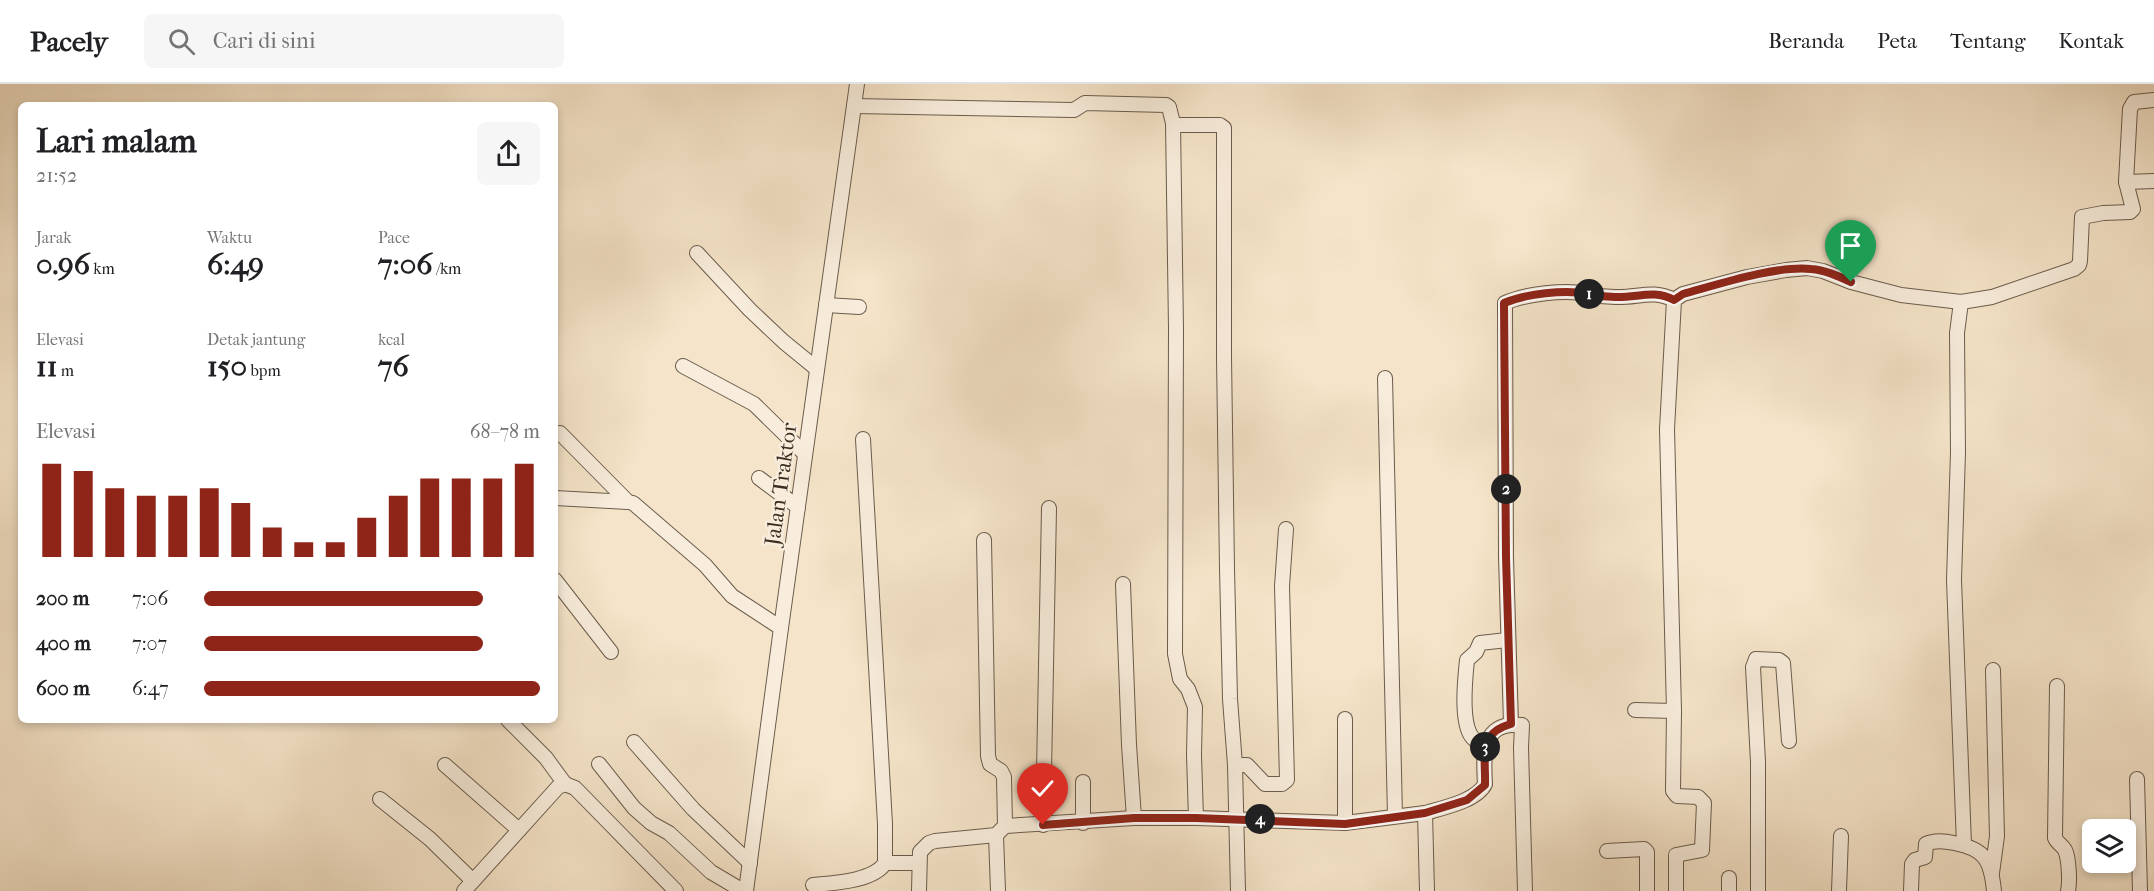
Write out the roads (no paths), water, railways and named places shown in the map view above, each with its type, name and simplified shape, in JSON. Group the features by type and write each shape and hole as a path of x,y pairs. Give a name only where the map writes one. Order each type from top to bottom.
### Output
{"street":[{"name":"Jalan Traktor","path":"745,891 857,84"},
{"path":"1674,300 1683,294 1747,277 1808,268 1901,296 1961,302 1992,297 2077,267 2080,261 2082,217 2103,213 2130,212 2133,209 2126,182 2130,106 2137,101 2154,100"},
{"path":"854,106 1074,110 1085,103 1166,105 1170,109 1173,123 1176,329 1175,654 1180,680 1188,689 1195,707 1196,818"},
{"path":"1173,123 1222,126 1225,130 1224,369 1230,699 1235,765 1238,891"},
{"path":"2126,182 2154,181"},
{"path":"698,253 750,310 817,369"},
{"path":"1511,724 1507,640 1504,303 1547,293 1615,297 1658,293 1674,300"},
{"path":"1674,300 1667,429 1674,711 1673,792 1677,796 1698,797 1704,803 1702,850 1676,855 1676,891"},
{"path":"1961,302 1957,333 1958,452 1954,580 1964,845"},
{"path":"826,305 859,307"},
{"path":"683,366 754,404 806,454"},
{"path":"1385,378 1395,816"},
{"path":"560,434 628,502"},
{"path":"813,885 844,882 864,876 879,871 885,863 884,800 862,439"},
{"path":"759,478 798,507"},
{"path":"558,498 633,503 705,565 732,596 781,628"},
{"path":"1043,825 1049,508"},
{"path":"1235,765 1246,765 1265,784 1282,783 1287,780 1282,586 1286,529"},
{"path":"984,540 988,756 990,764 1001,771 1004,777 998,891"},
{"path":"558,584 611,652"},
{"path":"1123,584 1134,818"},
{"path":"1485,747 1475,741 1469,732 1465,699 1467,660 1476,652 1480,643 1507,640"},
{"path":"1758,891 1758,762 1753,667 1756,659 1779,660 1783,663 1789,741"},
{"path":"1992,873 1997,836 1993,670"},
{"path":"2057,686 2055,838 2066,854 2070,878 2068,891"},
{"path":"1635,710 1674,711"},
{"path":"1345,720 1345,824"},
{"path":"511,723 546,758 565,784 575,788 676,891"},
{"path":"920,891 918,863 920,852 932,842 1000,830 1134,818 1236,818 1345,824 1425,813 1467,800 1483,789 1485,747 1494,731 1511,724 1523,727 1521,748 1525,891"},
{"path":"634,742 693,809 750,863"},
{"path":"599,764 634,808 651,823 669,833 711,872 745,891"},
{"path":"445,765 519,830"},
{"path":"2137,779 2140,891"},
{"path":"1083,782 1083,823"},
{"path":"380,799 430,839 468,886 558,787 565,784"},
{"path":"1425,813 1427,891"},
{"path":"1839,891 1841,836"},
{"path":"1911,891 1912,864 1915,860 1925,857 1927,842 1949,842 1979,851 1987,858 1994,891"},
{"path":"1607,851 1644,849 1647,852 1647,891"},
{"path":"885,863 918,863"}]}
